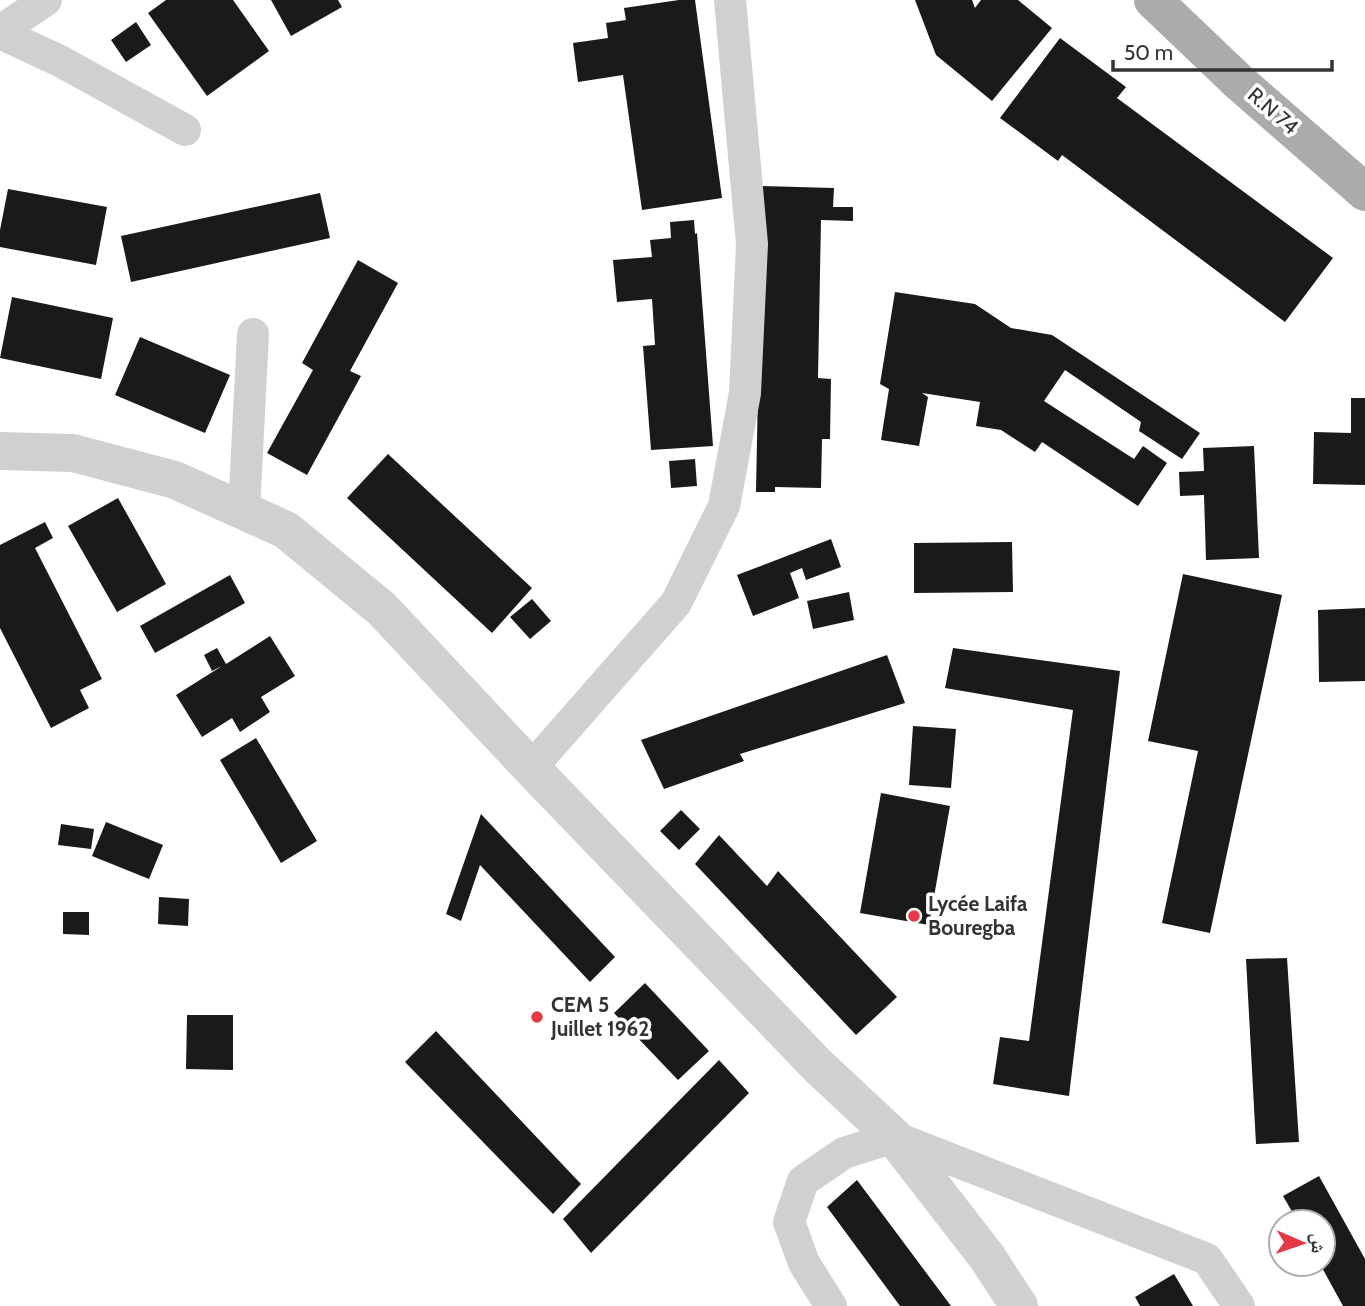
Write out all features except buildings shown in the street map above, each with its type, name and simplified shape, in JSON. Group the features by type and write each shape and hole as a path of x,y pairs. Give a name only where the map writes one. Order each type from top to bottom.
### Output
{"main road":[{"name":"R.N 74","path":"1153,0 1240,83 1365,192"}],"street":[{"path":"46,0 0,32 60,61 185,130"},
{"path":"531,768 676,603 724,506 745,393 752,244 730,0"},
{"path":"244,511 253,334"},
{"path":"0,451 73,453 175,480 286,530 382,609 818,1066 894,1137 986,1256 1018,1306"},
{"path":"831,1306 804,1263 789,1222 803,1181 844,1153 894,1137 1207,1259 1239,1306"}],"place":[{"name":"Lycée Laifa Bouregba","path":"914,916"},
{"name":"CEM 5 Juillet 1962","path":"537,1017"}]}
